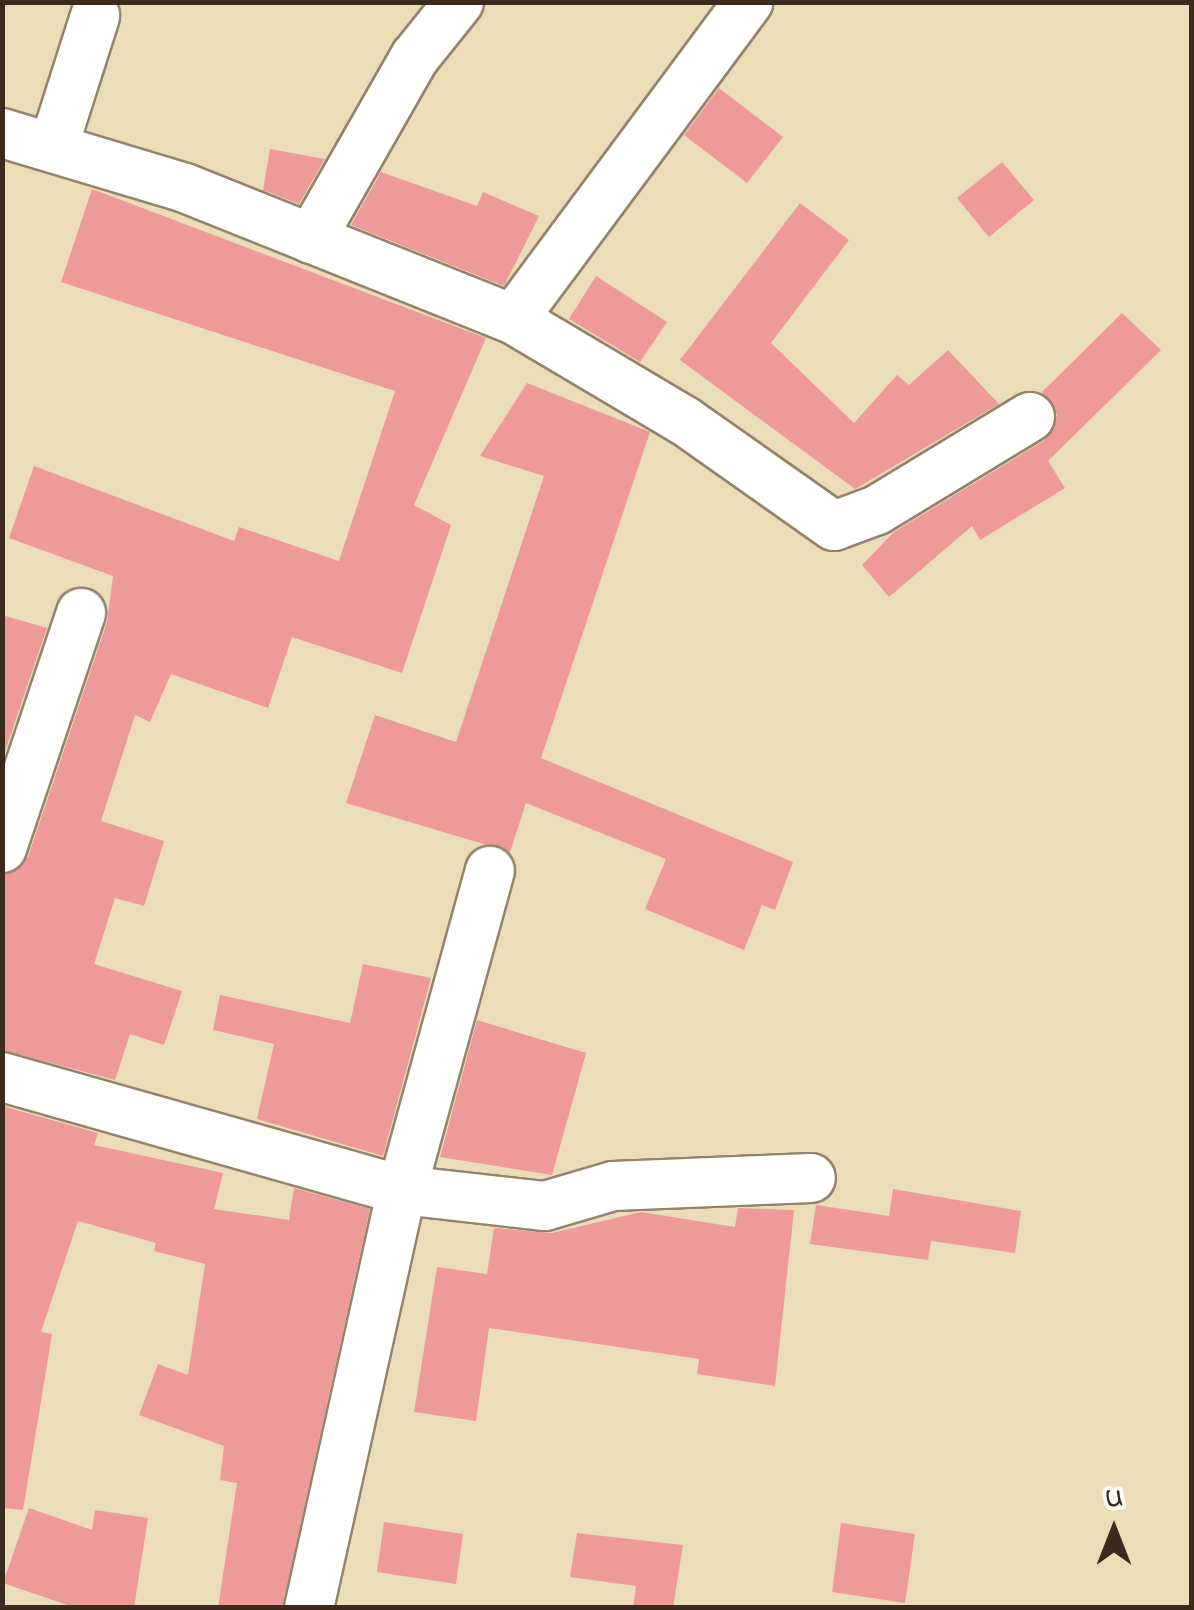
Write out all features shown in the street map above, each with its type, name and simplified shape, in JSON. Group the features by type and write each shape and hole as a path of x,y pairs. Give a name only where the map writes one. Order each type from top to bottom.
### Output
{"street":[{"path":"311,238 415,57 459,2"},
{"path":"513,320 748,2"},
{"path":"52,148 95,16"},
{"path":"2,133 311,238 513,320 685,421 834,526 877,510 1030,417"},
{"path":"2,848 82,613"},
{"path":"309,1608 402,1190 490,871"},
{"path":"2,1077 402,1190 545,1206 613,1186 811,1178"}],"building":[{"path":"719,88 783,137 747,183 684,135"},
{"path":"270,149 325,159 299,204 263,190"},
{"path":"1002,162 1034,200 989,237 957,198"},
{"path":"381,172 477,206 483,192 539,216 504,286 351,225"},
{"path":"92,189 486,338 414,505 451,525 402,673 292,637 268,708 171,674 150,722 135,715 101,821 164,841 144,906 115,898 94,964 182,991 164,1045 130,1034 115,1080 2,1050 2,875 28,857 107,622 113,576 9,538 34,466 234,541 239,527 339,561 395,391 61,282"},
{"path":"800,203 849,240 771,343 854,423 897,375 909,385 948,350 999,404 855,489 680,360"},
{"path":"596,276 667,322 640,362 569,319"},
{"path":"1122,313 1161,350 1048,461 1065,488 980,540 972,526 889,597 862,565 894,532 1045,440 1057,415 1042,392"},
{"path":"527,383 650,432 541,758 793,862 775,910 762,905 744,950 645,909 666,859 526,803 510,852 346,803 375,715 456,742 544,476 480,456"},
{"path":"2,615 47,628 2,760"},
{"path":"363,964 431,978 383,1156 257,1119 274,1044 213,1030 220,995 350,1023"},
{"path":"477,1020 586,1053 552,1175 440,1157"},
{"path":"2,1106 98,1133 94,1145 223,1173 214,1209 289,1220 294,1188 370,1209 282,1608 218,1608 237,1483 220,1480 224,1446 139,1415 158,1364 188,1375 205,1264 154,1251 156,1243 78,1221 41,1332 52,1334 23,1510 2,1508"},
{"path":"893,1189 1021,1211 1015,1253 931,1241 928,1260 810,1244 816,1205 889,1216"},
{"path":"738,1208 794,1210 775,1386 697,1374 699,1359 489,1328 476,1421 414,1412 437,1267 487,1274 494,1228 552,1233 641,1212 735,1227"},
{"path":"29,1508 92,1530 95,1510 148,1518 134,1608 76,1608 3,1583"},
{"path":"384,1522 463,1534 456,1584 377,1572"},
{"path":"841,1523 915,1534 905,1603 832,1592"},
{"path":"577,1533 683,1545 673,1608 633,1608 636,1586 570,1577"}]}
